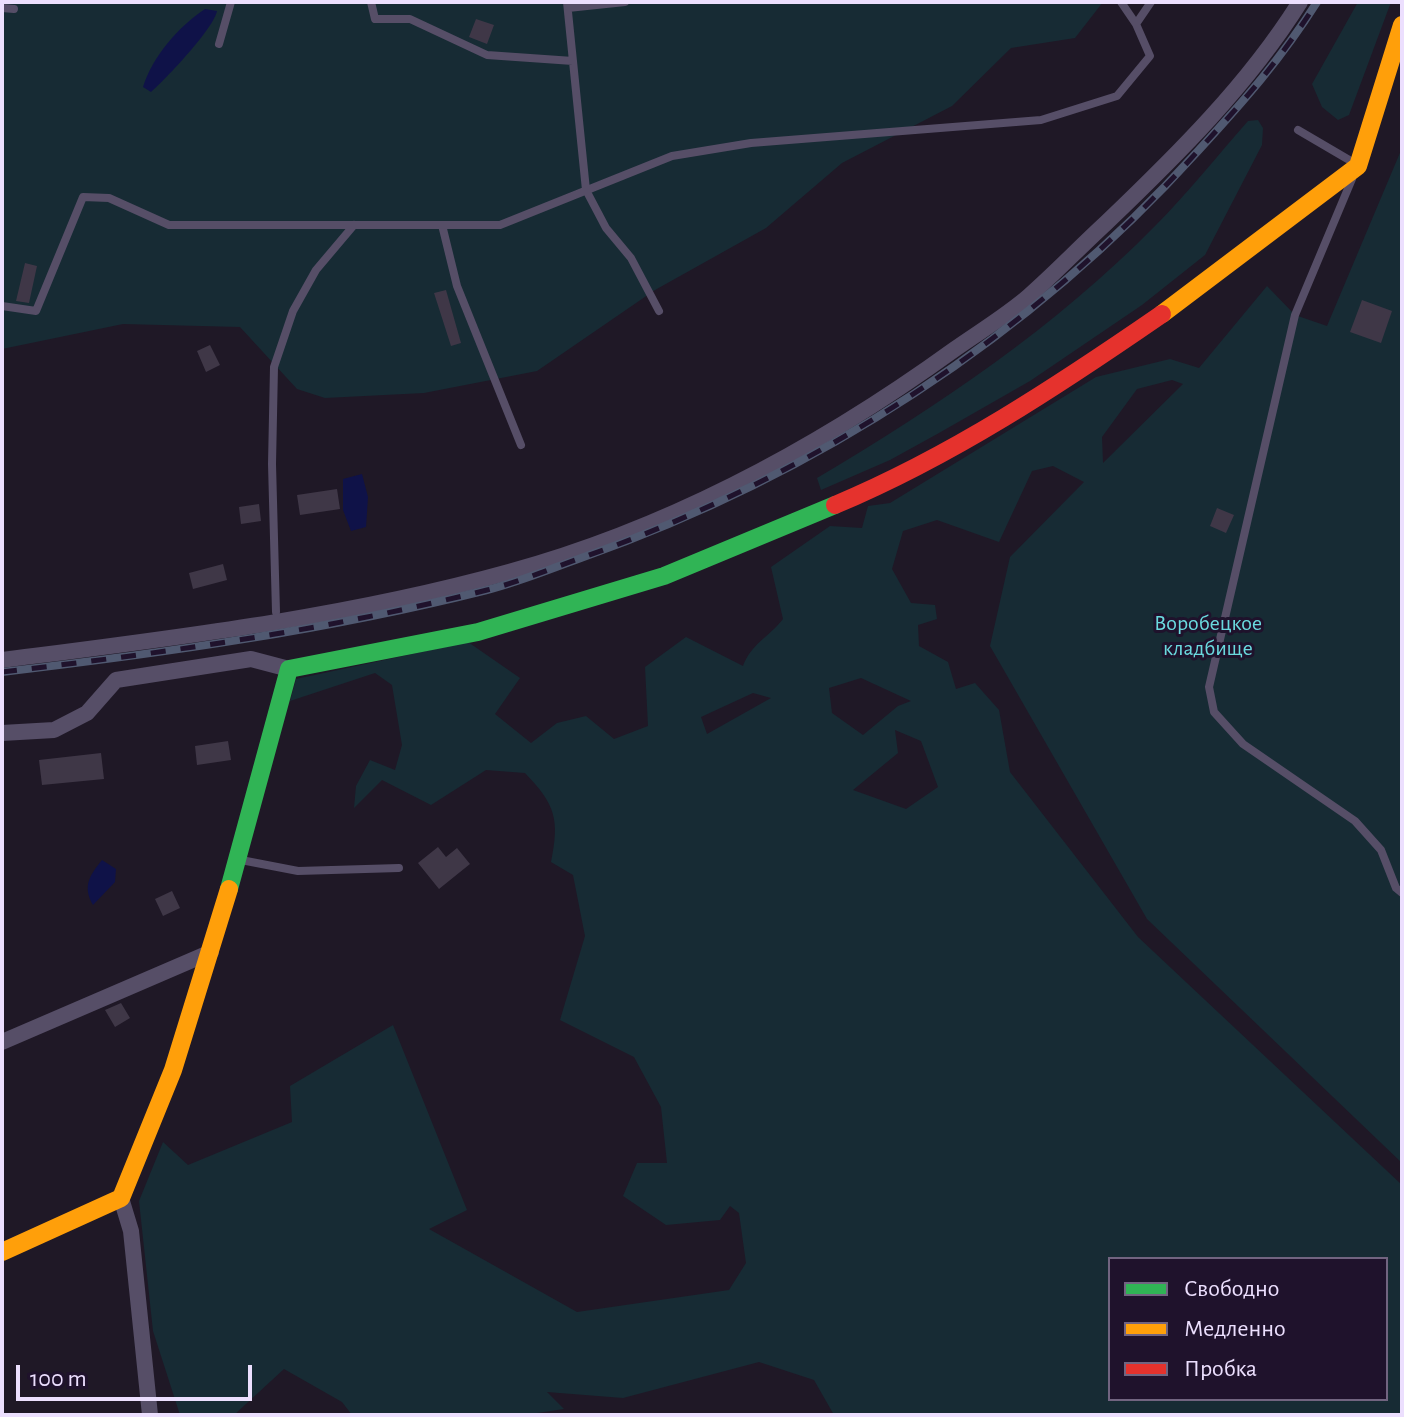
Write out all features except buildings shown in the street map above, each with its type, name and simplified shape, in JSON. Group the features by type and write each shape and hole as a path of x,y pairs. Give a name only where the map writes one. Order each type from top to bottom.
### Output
{"street":[{"path":"2,660 191,636 359,609 512,572 624,533 731,486 895,393 1028,297 1176,156 1278,38 1300,2"},
{"path":"2,733 54,730 87,713 116,680 251,659 289,669 478,632 664,576 873,489 1049,392 1208,282 1358,166 1402,25"},
{"path":"2,1252 121,1198 153,1130 211,952 289,669"},
{"path":"2,1042 211,952"},
{"path":"121,1198 131,1231 150,1415"}],"lane":[{"path":"219,44 231,2"},
{"path":"371,2 375,19 410,19 487,55 573,61"},
{"path":"625,2 568,5 586,190 606,228 631,258 659,311"},
{"path":"2,306 36,311 83,197 109,198 169,225 500,225 672,156 738,145 1054,116 1117,96 1150,56 1136,24 1121,2"},
{"path":"1136,24 1151,2"},
{"path":"2,8 14,9"},
{"path":"1298,130 1358,166 1295,315 1209,687 1214,712 1243,744 1364,831 1381,850 1396,888 1402,893"},
{"path":"276,612 272,464 274,367 293,311 316,270 354,225"},
{"path":"442,225 457,286 521,445"},
{"path":"237,859 298,871 399,868"}],"green space":[{"path":"2,2 1103,2 1075,38 1011,48 952,106 842,163 766,228 655,290 537,371 424,393 325,398 297,389 240,327 123,324 2,349"},
{"path":"1358,2 1391,2 1349,115 1338,120 1322,107 1312,84"},
{"path":"1258,120 1263,128 1262,145 1205,255 1142,305 1030,381 890,460 821,490 817,478 951,393 1077,298 1167,213 1248,121"},
{"name":"Воробецкое кладбище","path":"1402,148 1402,1163 1147,919 990,646 1010,557 1084,482 1053,466 1032,471 999,542 937,520 903,531 892,569 911,603 935,605 937,619 918,625 919,646 948,662 956,689 975,683 999,710 1010,772 1138,937 1402,1185 1402,1415 834,1415 814,1380 759,1362 623,1398 547,1392 564,1409 524,1415 352,1415 342,1402 284,1369 234,1415 180,1415 153,1331 139,1201 163,1142 188,1165 292,1122 290,1086 393,1025 467,1210 429,1229 577,1312 729,1290 746,1263 739,1213 730,1206 720,1220 666,1225 623,1196 637,1163 667,1163 661,1107 634,1057 560,1020 585,936 573,875 551,862 555,823 543,794 525,773 486,770 431,805 382,780 354,808 356,786 370,760 395,770 402,745 392,685 375,673 290,701 296,679 468,642 520,678 495,714 531,743 557,723 586,716 614,739 648,726 645,667 686,637 743,666 755,646 783,619 771,567 830,526 862,528 868,506 890,503 1096,377 1170,359 1199,368 1267,286 1295,315 1327,326","holes":["1172,380 1183,384 1103,463 1102,437 1137,389","861,678 911,701 898,706 863,735 832,713 829,688","753,693 771,698 707,734 701,717","895,730 921,741 938,787 906,809 853,790 898,753"]}],"shaded area":[{"path":"205,9 217,11 199,41 151,92 143,87 153,64 168,43 185,24"},
{"path":"362,474 368,497 366,527 351,531 343,510 343,479"},
{"path":"102,860 116,869 115,882 93,905 88,892 89,881"}],"railway":[{"path":"2,672 246,639 367,617 487,590 668,524 753,486 835,442 914,393 991,340 1063,282 1132,219 1214,134 1275,61 1317,2"}],"traffic: fast":[{"path":"229,889 289,669 478,632 664,576 835,505"}],"traffic: slow":[{"path":"1162,314 1358,166 1402,25"},
{"path":"2,1252 121,1198 173,1070 229,889"}],"traffic: jam":[{"path":"835,505 963,442 1044,393 1162,314"}]}
